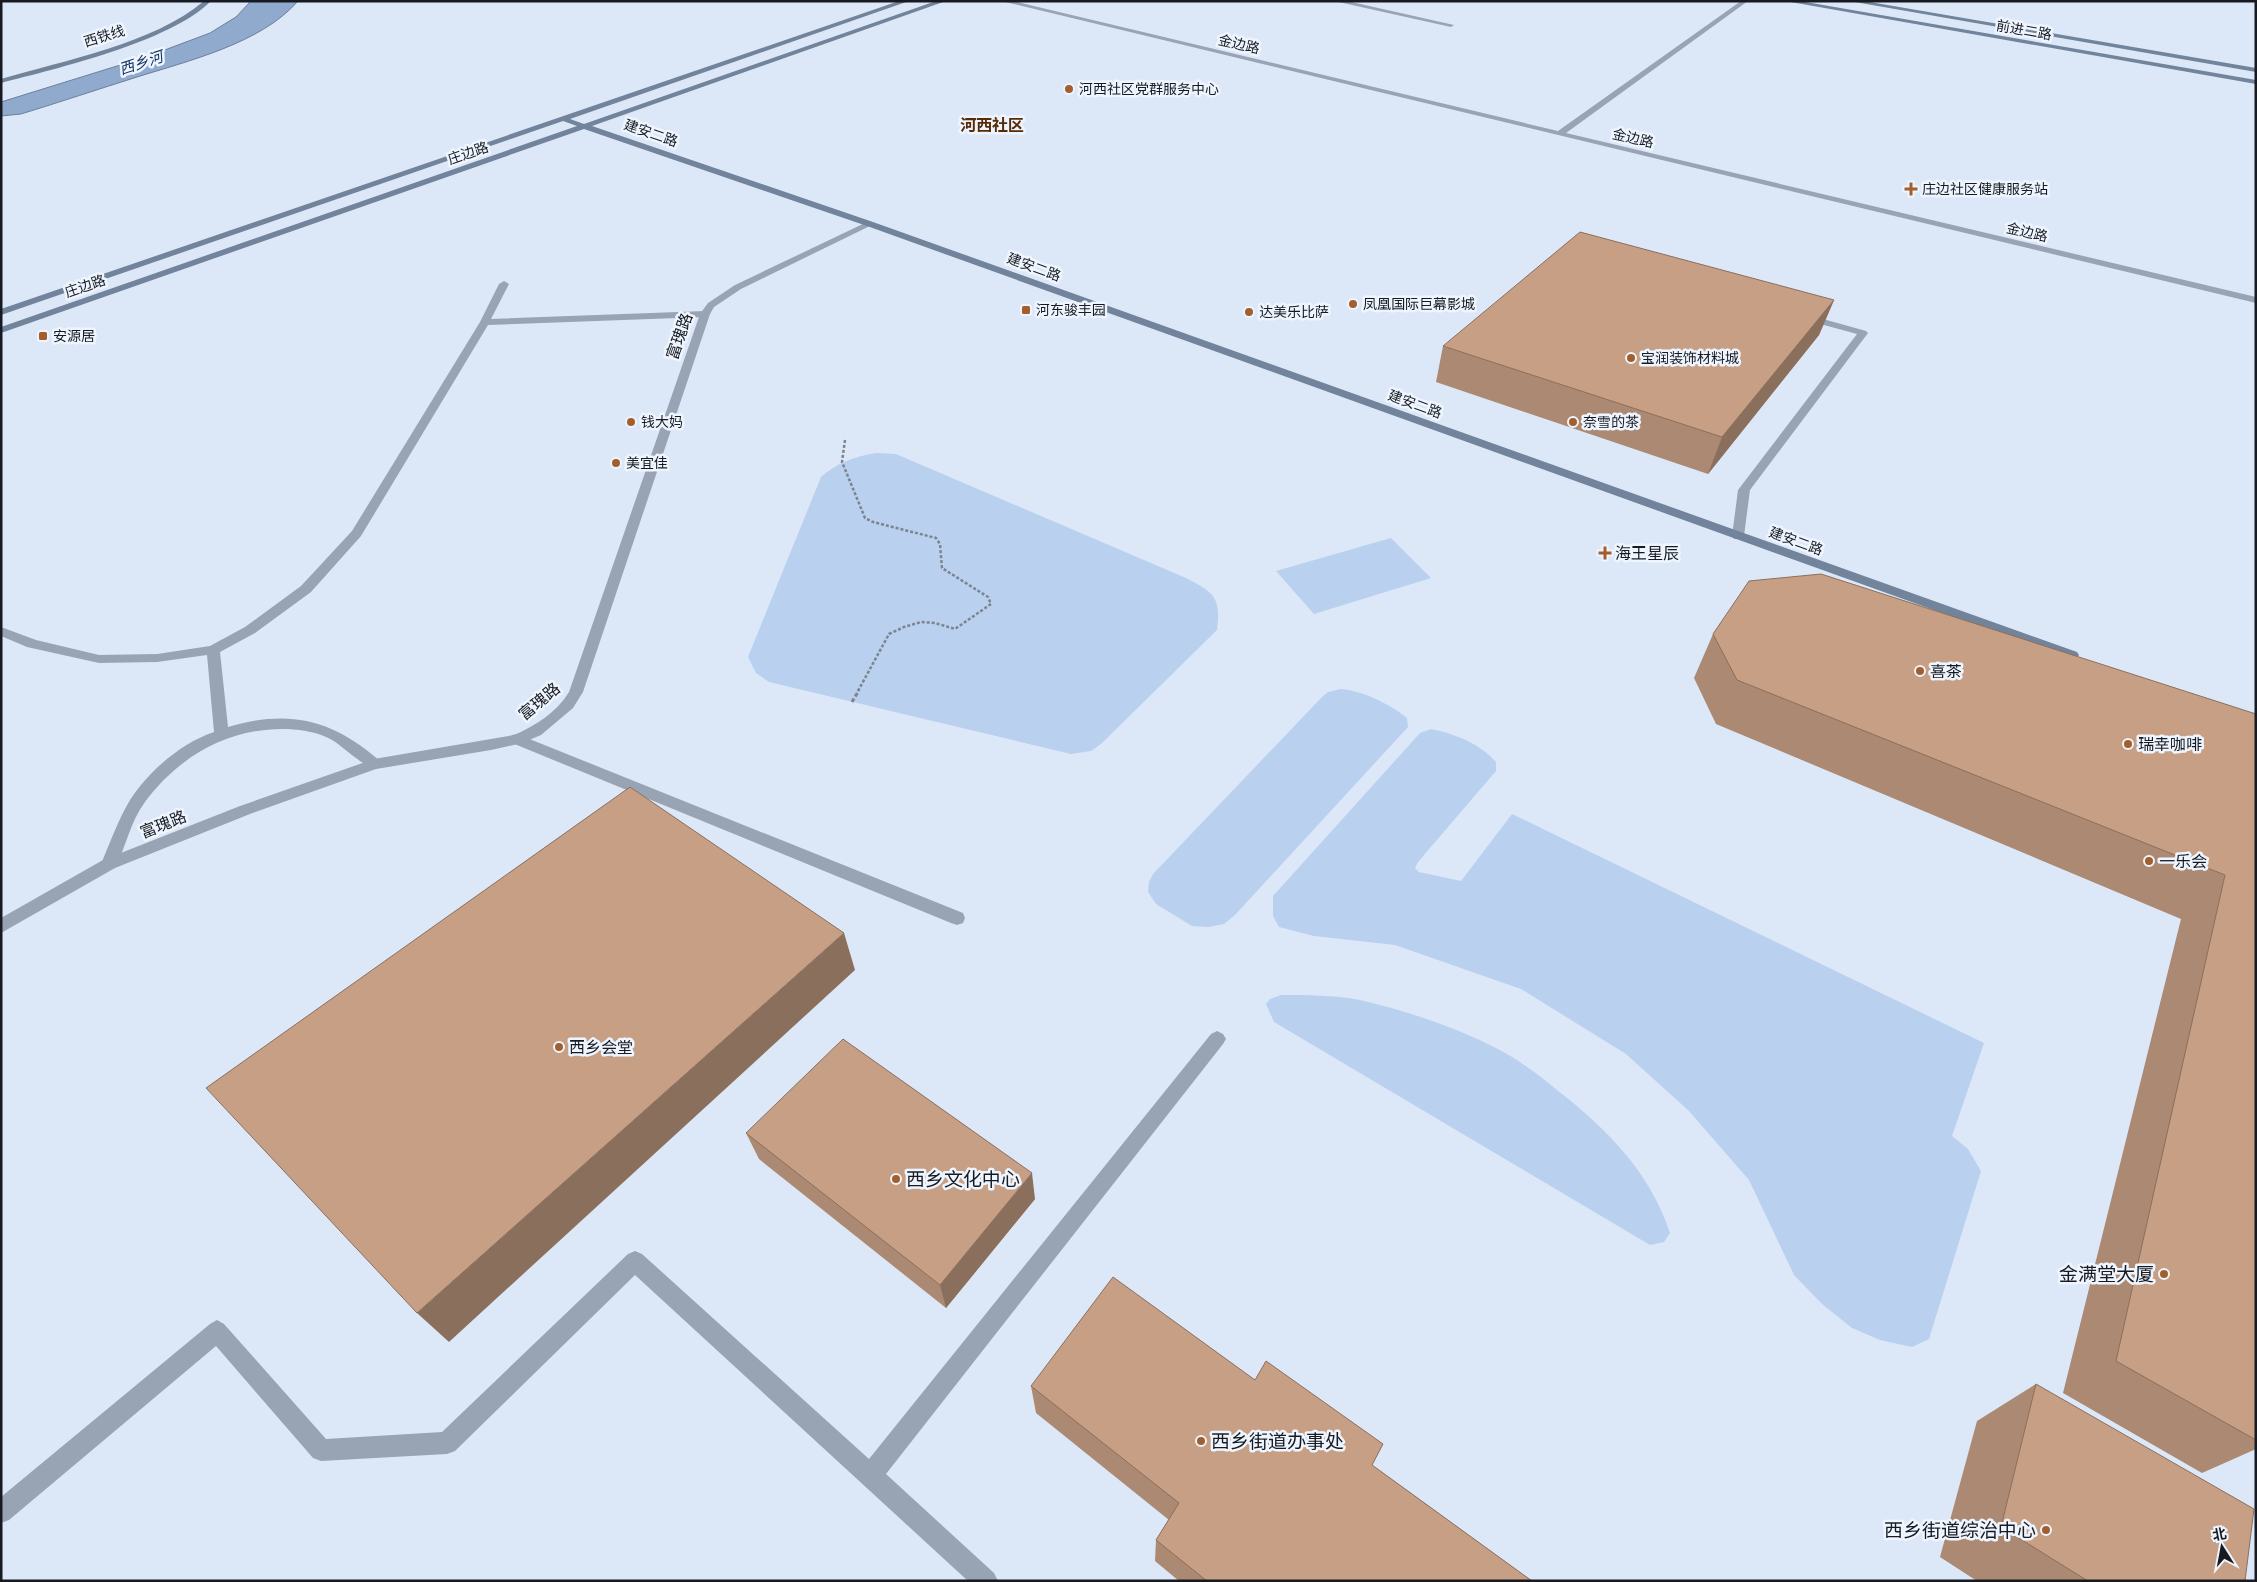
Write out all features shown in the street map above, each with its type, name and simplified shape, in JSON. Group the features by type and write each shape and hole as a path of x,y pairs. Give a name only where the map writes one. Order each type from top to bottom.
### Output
{"main road":[{"name":"西铁线","path":"1,80 149,35 182,20 208,1"},
{"name":"庄边路","path":"1,312 906,1"},
{"name":"庄边路","path":"1,330 943,1"},
{"name":"前进二路","path":"1788,1 2256,82"},
{"name":"前进二路","path":"1852,1 2256,70"},
{"name":"建安二路","path":"563,119 870,224 2086,660"}],"street":[{"name":"金边路","path":"1004,1 2256,300"},
{"path":"1337,1 1451,25"},
{"path":"1559,134 1745,1"},
{"name":"富瑰路","path":"1,926 109,864 245,810 374,764 517,739 536,730 568,705 576,692 705,314 711,305 738,287 870,224"},
{"path":"1,630 32,644 99,660 157,658 213,650 250,630 306,590 357,533 486,322 504,284"},
{"path":"486,322 705,314"},
{"path":"1738,536 1741,501 1744,490 1864,333 1797,315"},
{"path":"213,650 221,733"},
{"path":"109,864 138,801 163,770 193,748 221,733 256,725 293,724 324,730 352,745 374,764"},
{"path":"517,739 957,918"},
{"path":"870,1476 1218,1039"},
{"path":"1,1512 217,1331 321,1450 447,1442 635,1261 986,1581"}],"path":[{"path":"845,440 842,462 865,518 873,522 936,538 940,544 942,568 988,596 991,604 955,629 933,622 922,622 898,629 889,634 852,702"}],"shaded area":[{"path":"876,453 896,454 1186,578 1214,597 1218,610 1217,630 1101,744 1091,751 1071,754 769,682 756,673 748,657 821,477 834,467 847,461"},
{"path":"1391,538 1431,578 1314,614 1276,571"},
{"path":"1341,689 1358,692 1384,703 1407,718 1408,727 1235,915 1224,924 1208,927 1192,926 1156,904 1148,892 1149,882 1153,874 1322,697 1328,692"},
{"path":"1431,729 1458,737 1482,750 1496,762 1496,771 1418,862 1415,868 1419,872 1461,881 1512,814 1984,1043 1952,1136 1968,1149 1981,1171 1929,1339 1912,1347 1880,1340 1852,1328 1822,1304 1794,1275 1749,1180 1689,1111 1626,1054 1521,989 1395,945 1314,936 1279,927 1273,916 1273,896 1420,733"},
{"path":"1281,995 1340,997 1378,1004 1448,1027 1482,1041 1514,1058 1536,1073 1593,1120 1625,1153 1651,1190 1670,1233 1664,1242 1650,1245 1274,1022 1266,1004 1270,999"}],"water":[{"name":"西乡河","path":"251,1 298,1 283,16 265,28 223,49 21,114 1,116 1,102 146,57 210,33 236,17"}],"building":[{"name":"宝润装饰材料城","path":"1580,232 1834,300 1722,437 1443,346"},
{"path":"1821,574 2256,714 2256,1440 2116,1361 2225,875 1737,680 1713,634 1749,581"},
{"name":"西乡会堂","path":"630,787 844,933 417,1313 206,1088"},
{"name":"西乡文化中心","path":"843,1039 1032,1173 940,1285 746,1133"},
{"name":"西乡街道办事处","path":"1113,1277 1255,1380 1266,1361 1383,1444 1372,1465 1532,1581 1207,1581 1156,1540 1179,1503 1031,1386"},
{"path":"2036,1384 2254,1509 2245,1581 2088,1581 2001,1527"}],"place":[{"name":"河西社区党群服务中心","path":"1069,89"},
{"name":"庄边社区健康服务站","path":"1911,189"},
{"name":"凤凰国际巨幕影城","path":"1353,304"},
{"name":"河东骏丰园","path":"1026,310"},
{"name":"达美乐比萨","path":"1249,312"},
{"name":"安源居","path":"43,336"},
{"name":"宝润装饰材料城","path":"1631,358"},
{"name":"钱大妈","path":"631,422"},
{"name":"奈雪的茶","path":"1573,422"},
{"name":"美宜佳","path":"616,463"},
{"name":"海王星辰","path":"1605,553"},
{"name":"喜茶","path":"1920,671"},
{"name":"瑞幸咖啡","path":"2128,744"},
{"name":"一乐会","path":"2149,861"},
{"name":"西乡会堂","path":"559,1047"},
{"name":"西乡文化中心","path":"896,1179"},
{"name":"金满堂大厦","path":"2164,1274"},
{"name":"西乡街道办事处","path":"1201,1441"},
{"name":"西乡街道综治中心","path":"2046,1530"}],"district":[{"name":"河西社区","path":"992,125"}]}
